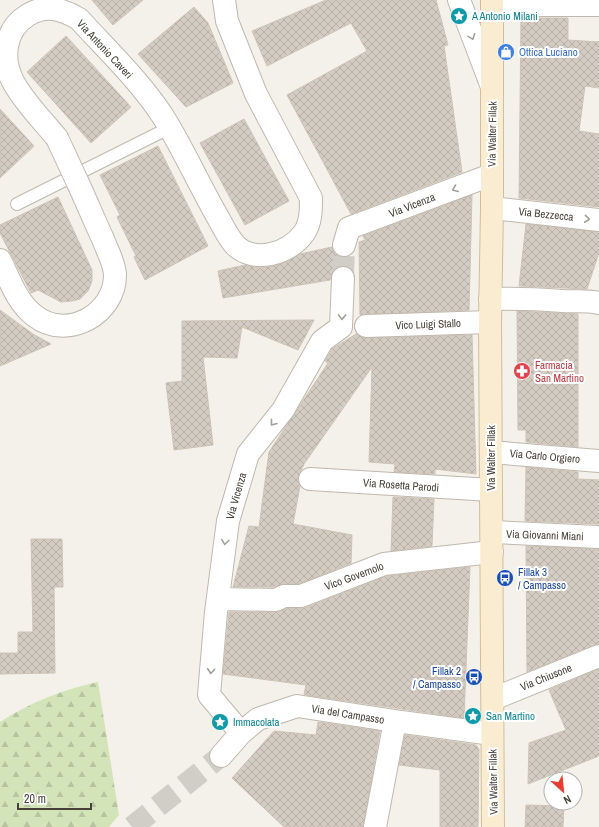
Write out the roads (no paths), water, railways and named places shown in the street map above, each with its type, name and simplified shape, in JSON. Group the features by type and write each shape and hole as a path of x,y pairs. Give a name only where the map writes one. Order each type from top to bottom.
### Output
{"main road":[{"name":"Via Walter Fillak","path":"492,3 492,208 490,322 493,827"}],"street":[{"name":"Via Antonio Caveri","path":"0,260 16,292 29,311 45,322 62,326 77,324 92,317 103,309 110,299 114,285 113,264 78,181 57,138 14,85 6,59 10,33 15,25 28,15 41,9 66,11 79,19 148,96 169,128 235,245 256,255 269,255 283,250 304,234 311,212 312,198 307,186 256,94 227,21 224,0"},
{"name":"Via Walter Fillak","path":"459,0 492,89"},
{"name":"Via Walter Fillak","path":"492,3 599,5"},
{"name":"Via Vicenza","path":"344,245 349,228 491,175"},
{"name":"Via Bezzecca","path":"492,208 599,220"},
{"name":"Via Vicenza","path":"241,733 209,695 218,599 228,521 248,454 283,410 322,341 342,327 343,278"},
{"path":"490,299 534,298 599,303"},
{"name":"Vico Luigi Stallo","path":"366,326 490,322"},
{"name":"Via Carlo Orgiero","path":"491,452 599,461"},
{"name":"Via Rosetta Parodi","path":"310,479 492,490"},
{"name":"Via Giovanni Miani","path":"492,542 599,537"},
{"name":"Vico Governolo","path":"218,599 276,600 284,596 301,596 384,564 492,542"},
{"name":"Via Chiusone","path":"493,699 599,656"},
{"name":"Via del Campasso","path":"221,756 241,733 258,719 297,706 492,734"},
{"path":"375,827 395,721"}],"lane":[{"path":"17,204 169,128"}],"tunnel":[{"path":"343,278 344,245"},
{"path":"132,827 221,756"}],"place":[{"name":"A Antonio Milani","path":"459,16"},
{"name":"Ottica Luciano","path":"506,52"},
{"name":"Farmacia San Martino","path":"522,371"},
{"name":"Fillak 3 / Campasso","path":"505,578"},
{"name":"Fillak 2 / Campasso","path":"474,677"},
{"name":"San Martino","path":"473,716"},
{"name":"Immacolata","path":"220,722"}]}
